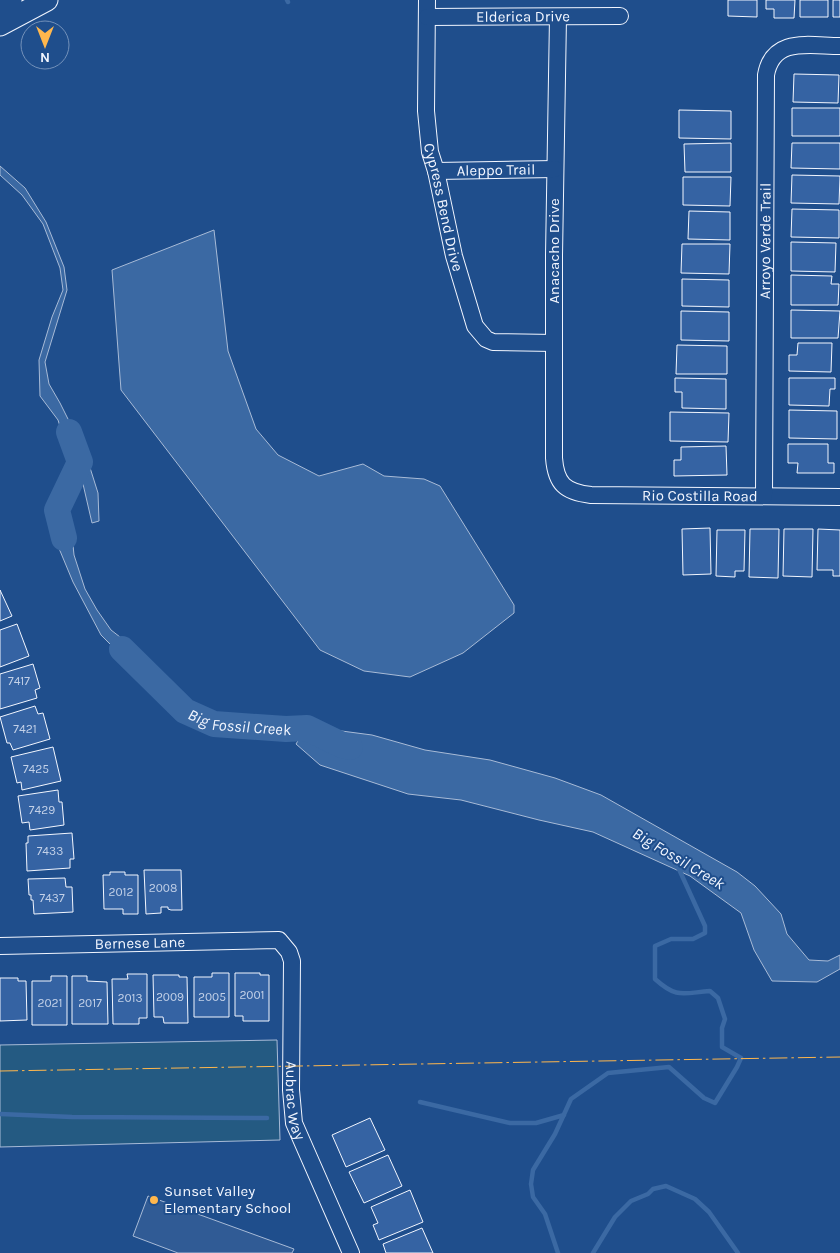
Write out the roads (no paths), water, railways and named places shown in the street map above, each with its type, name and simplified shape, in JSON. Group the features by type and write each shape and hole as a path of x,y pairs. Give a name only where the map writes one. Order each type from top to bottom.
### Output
{"main road":[{"path":"0,6 11,0"},
{"path":"0,25 47,0"}],"street":[{"name":"Cypress Bend Drive","path":"427,0 426,111 430,152 454,256 475,326 480,333 493,342 554,344"},
{"name":"Anacacho Drive","path":"558,16 555,169 554,458 555,469 562,485"},
{"name":"Elderica Drive","path":"427,17 620,16"},
{"name":"Arroyo Verde Trail","path":"764,496 766,75 773,56 781,50 794,46 840,46"},
{"name":"Aleppo Trail","path":"436,172 555,169"},
{"name":"Rio Costilla Road","path":"562,485 571,491 590,495 840,497"},
{"name":"Bernese Lane","path":"0,946 279,940"},
{"name":"Aubrac Way","path":"279,940 290,952 292,961 291,1090 294,1123 350,1253"}],"water":[{"path":"0,166 25,188 46,222 64,267 67,290 45,362 49,384 86,455 98,493 99,521 92,523 80,471 66,445 58,420 40,396 39,360 52,317 63,290 60,268 43,224 22,195 0,175"},
{"path":"214,230 228,351 256,429 278,455 319,476 363,464 384,476 424,479 440,486 514,605 514,613 463,653 410,677 364,671 320,650 121,390 112,270"},
{"path":"57,496 71,525 74,555 85,589 111,630 129,644 141,657 148,673 140,674 101,635 73,582 58,546 50,509"},
{"path":"334,730 372,735 425,750 490,760 555,778 601,795 737,872 755,886 781,914 787,934 809,960 828,961 840,955 840,969 817,982 772,981 754,950 741,913 690,876 593,832 461,800 408,794 320,765 296,744 301,736"}],"waterway":[{"name":"Big Fossil Creek","path":"64,538 57,510 80,462 69,432"},
{"name":"Big Fossil Creek","path":"122,649 185,711 214,724 286,729 307,728 350,747"},
{"path":"558,1253 545,1214 533,1197 531,1184 533,1170 555,1134 571,1099 608,1073 669,1067 704,1098 715,1103 741,1058 722,1047 722,1028 725,1019 718,998 710,991 675,992 669,990 655,979 655,946 671,939 693,939 705,933 705,926 678,867"},
{"path":"420,1102 510,1123 536,1123 564,1115"},
{"path":"0,1114 72,1117 267,1118"},
{"path":"593,1253 615,1217 631,1201 648,1194 653,1189 666,1186 695,1199 709,1212 738,1253"}],"place":[{"name":"Sunset Valley Elementary School","path":"154,1200"}]}
